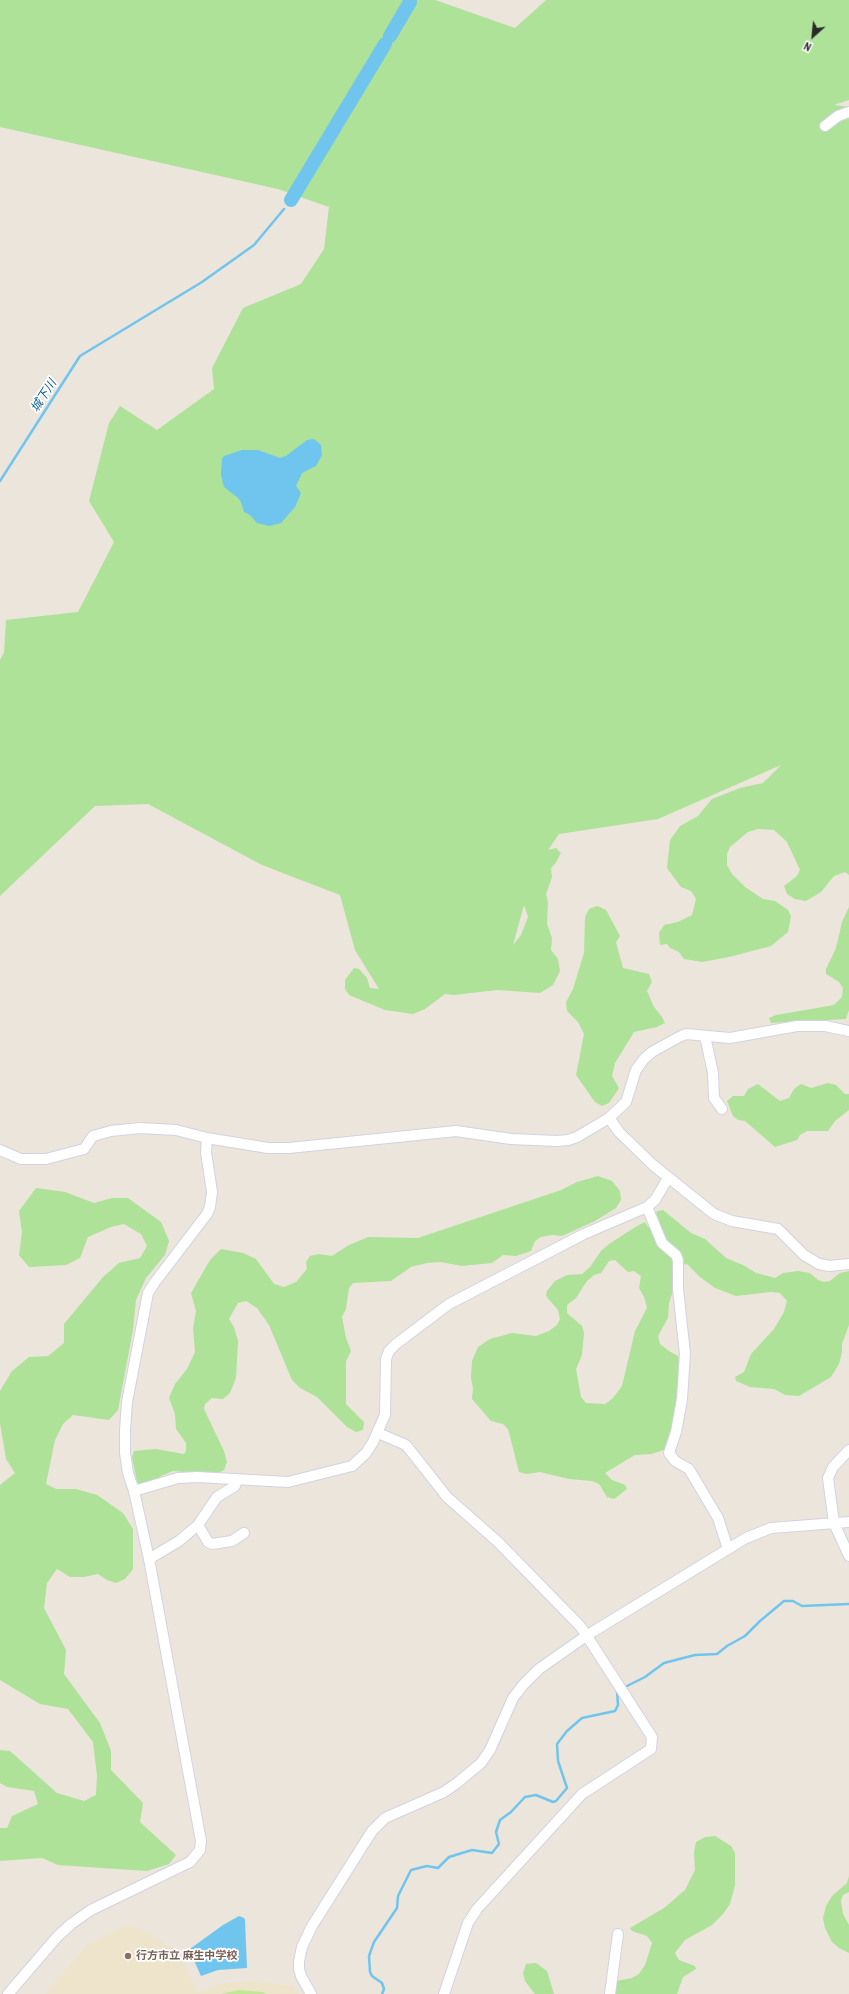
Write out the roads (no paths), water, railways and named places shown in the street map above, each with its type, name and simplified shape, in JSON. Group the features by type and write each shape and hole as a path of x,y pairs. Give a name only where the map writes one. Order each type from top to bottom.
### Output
{"street":[{"path":"825,126 838,116 849,112"},
{"path":"0,1150 21,1159 46,1159 84,1149 93,1136 111,1131 140,1128 176,1130 207,1138 268,1148 289,1148 456,1131 511,1139 557,1141 577,1137 608,1118 626,1102 636,1070 647,1055 670,1041 686,1034 730,1038 797,1026 825,1026 849,1031"},
{"path":"705,1036 713,1073 714,1098 722,1109"},
{"path":"608,1118 619,1132 668,1178 707,1210 722,1218 778,1229 804,1255 819,1264 829,1266 849,1264"},
{"path":"8,1994 71,1924 102,1904 190,1862 200,1850 201,1841 149,1559 134,1491 128,1473 125,1453 127,1402 148,1293 207,1214 210,1207 212,1192 206,1152 207,1138"},
{"path":"134,1491 178,1478 197,1477 288,1482 352,1466 366,1453 378,1433 385,1415 386,1359 389,1351 396,1344 449,1304 584,1234 647,1207 655,1200 668,1178"},
{"path":"647,1207 662,1243 676,1255 678,1260 678,1289 686,1354 682,1399 676,1432 669,1453 674,1461 689,1469 718,1518 728,1549"},
{"path":"378,1433 406,1445 447,1497 498,1542 581,1627 652,1737 651,1749 582,1794 480,1905 468,1923 444,1994"},
{"path":"849,1450 833,1467 828,1478 834,1523 849,1556"},
{"path":"149,1559 179,1541 198,1525 217,1497 235,1486 237,1479"},
{"path":"311,1994 301,1976 299,1969 302,1947 312,1926 372,1831 385,1818 444,1792 481,1763 490,1750 513,1698 547,1663 586,1636 746,1538 771,1528 849,1522"},
{"path":"198,1525 208,1542 212,1544 232,1541 244,1533"},
{"path":"610,1994 618,1934"}],"water":[{"path":"314,439 321,445 322,455 316,466 302,473 296,486 301,493 299,498 295,507 281,523 269,526 257,523 250,515 244,512 241,502 237,497 224,487 221,475 222,459 224,456 242,450 258,450 280,458 286,456 307,440"},
{"path":"239,1916 245,1920 247,1968 218,1970 201,1976 192,1956 187,1951 223,1925"}],"waterway":[{"path":"390,36 410,2"},
{"path":"291,200 385,44"},
{"name":"城下川","path":"0,481 80,356 202,282 254,245 284,209"},
{"path":"625,1687 645,1677 664,1663 695,1655 717,1654 727,1646 745,1636 784,1601 793,1601 802,1606 849,1604"},
{"path":"382,1994 384,1989 382,1983 372,1976 370,1972 369,1956 374,1942 397,1908 398,1896 411,1870 427,1866 438,1868 449,1857 472,1850 492,1853 499,1844 496,1832 500,1820 511,1812 525,1797 536,1795 553,1802 556,1801 567,1788 558,1761 557,1744 567,1731 582,1718 615,1711 618,1705 617,1690"}],"place":[{"name":"行方市立 麻生中学校","path":"128,1956"}]}
